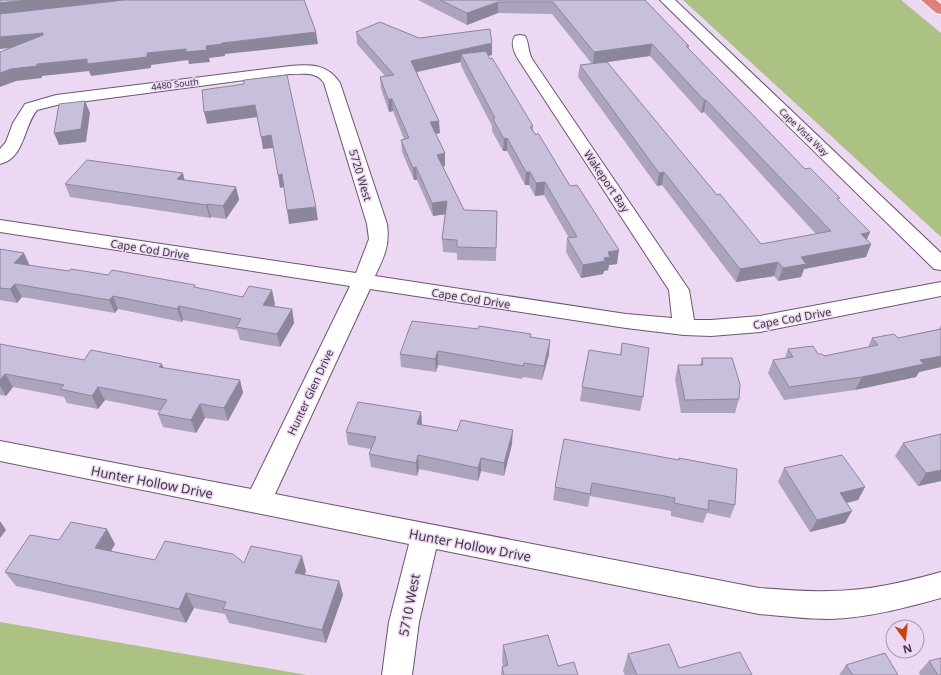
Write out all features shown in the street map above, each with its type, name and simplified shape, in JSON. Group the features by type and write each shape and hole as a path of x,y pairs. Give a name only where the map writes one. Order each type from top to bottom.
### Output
{"highway":[{"path":"928,0 941,10"}],"street":[{"name":"Cape Vista Way","path":"667,0 941,264"},
{"name":"Wakeport Bay","path":"520,39 521,51 525,59 679,290 684,327"},
{"name":"4480 South","path":"0,159 14,144 23,118 31,107 68,98 290,70 307,69 320,72"},
{"name":"5720 West","path":"320,72 328,77 332,83 379,231 378,246 372,262 361,281"},
{"name":"Cape Cod Drive","path":"0,226 626,322 684,327 711,328 760,324 941,289"},
{"name":"Hunter Glen Drive","path":"258,503 361,281"},
{"name":"Hunter Hollow Drive","path":"0,451 759,601 831,605 900,596 941,585"},
{"name":"5710 West","path":"397,675 404,622 425,536"}],"green space":[{"path":"683,0 901,0 941,33 941,237"},
{"path":"0,622 307,675 0,675"}],"building":[{"path":"0,0 28,0 0,3"},
{"path":"124,0 304,0 316,32 222,43 206,46 207,50 186,52 186,49 147,53 147,57 87,64 87,59 37,64 37,66 11,69 0,73 0,52 43,35 43,33 0,37 0,14"},
{"path":"440,0 645,0 689,46 686,46 805,169 810,168 840,198 837,199 870,232 861,234 871,244 801,257 806,264 783,268 778,262 740,269 664,172 659,173 580,65 607,62 717,195 720,194 761,244 831,231 652,44 594,52 553,2 498,2 467,13"},
{"path":"380,22 419,38 490,29 492,43 411,61 439,121 430,122 445,153 437,155 464,210 497,211 496,248 457,247 457,240 442,239 447,201 432,203 416,167 413,168 401,140 409,138 392,99 388,99 380,77 394,75 356,32"},
{"path":"486,51 490,59 492,58 533,126 530,127 536,135 538,133 570,186 577,185 619,250 608,252 610,257 604,258 605,261 583,265 567,238 577,237 545,182 536,183 530,172 526,172 507,138 504,139 493,119 495,118 461,54"},
{"path":"287,75 316,207 287,210 282,174 278,175 271,135 261,137 255,105 204,112 202,90 244,84 244,80"},
{"path":"85,101 81,129 54,133 59,104"},
{"path":"87,160 183,173 177,179 236,187 223,206 206,205 65,184"},
{"path":"0,249 24,253 14,263 69,271 71,269 108,275 112,270 195,285 194,287 243,297 249,286 272,290 263,305 292,309 277,334 236,327 241,319 179,306 177,309 113,296 109,300 15,284 10,289 0,288"},
{"path":"412,321 478,329 479,326 531,334 530,337 550,340 544,366 524,363 523,366 438,351 435,359 400,354"},
{"path":"941,329 941,356 920,360 924,364 862,377 789,387 773,360 793,357 788,349 813,346 818,354 822,354 824,356 878,345 872,338 894,334 898,338"},
{"path":"622,343 649,348 643,397 582,387 589,350 621,355"},
{"path":"0,344 84,360 91,350 162,364 159,367 240,380 224,408 200,404 191,420 158,414 167,400 98,387 92,396 60,389 64,385 5,374 0,380"},
{"path":"702,358 732,358 740,384 739,399 685,400 678,365 703,365"},
{"path":"358,402 421,412 417,424 457,431 461,420 513,430 504,463 481,458 478,468 418,455 416,463 369,454 376,437 346,432"},
{"path":"941,434 941,470 926,473 903,443"},
{"path":"564,439 737,469 735,505 709,500 708,510 674,503 675,498 592,483 590,494 555,487"},
{"path":"842,455 865,487 840,493 852,511 817,520 784,468"},
{"path":"71,522 107,529 95,548 155,560 165,541 233,554 244,563 251,546 302,556 295,573 339,581 322,630 223,609 226,602 186,593 179,609 5,572 30,535 59,540"},
{"path":"548,635 558,666 574,662 578,675 504,675 502,667 508,665 503,645"},
{"path":"669,644 679,668 740,652 752,675 637,675 628,654"},
{"path":"885,653 885,659 889,659 898,675 853,675 846,665"},
{"path":"941,658 941,675 938,675 929,661"}]}
